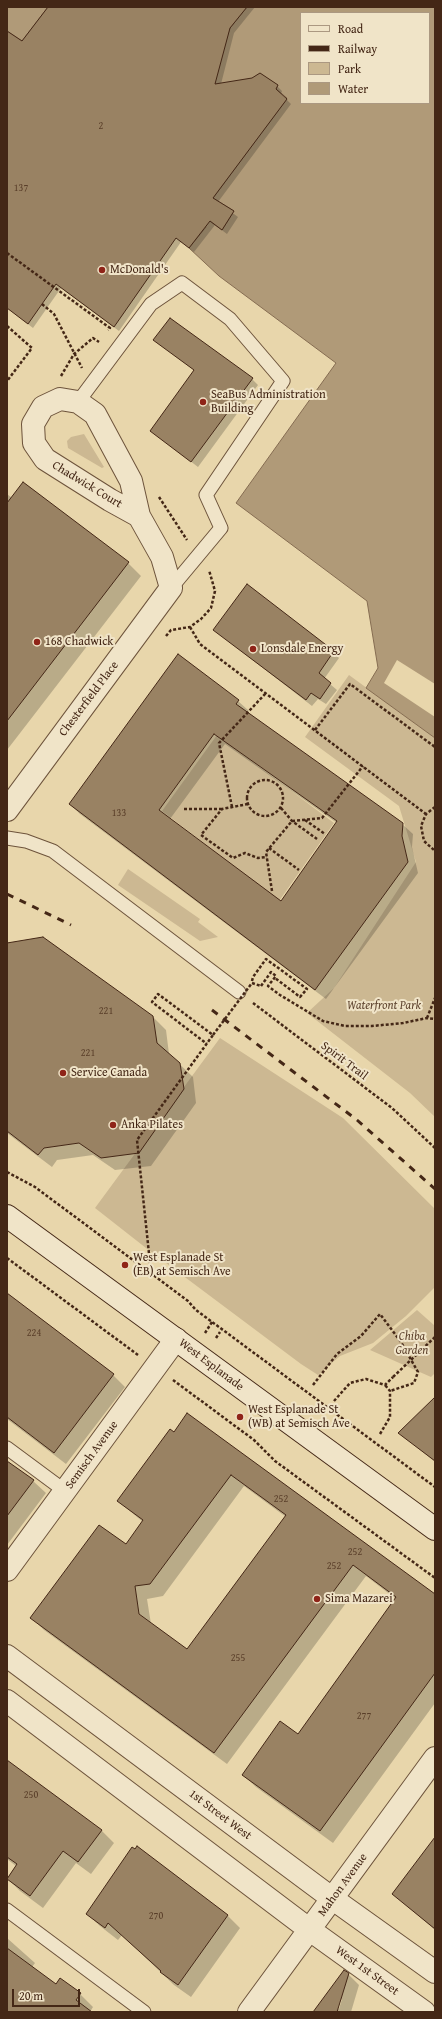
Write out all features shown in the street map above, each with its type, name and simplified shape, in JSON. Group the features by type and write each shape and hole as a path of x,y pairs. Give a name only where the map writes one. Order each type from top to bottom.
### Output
{"street":[{"name":"Chadwick Court","path":"139,516 110,500 45,459 34,443 34,424 43,407 60,399 78,402 95,414 131,481 139,516 162,557 171,588"},
{"name":"Chesterfield Place","path":"7,810 171,588"},
{"name":"West Esplanade","path":"7,1216 435,1529"},
{"name":"Semisch Avenue","path":"7,1570 176,1340"},
{"name":"1st Street West","path":"7,1656 333,1899 435,1972"},
{"path":"7,1701 310,1930"},
{"name":"Mahon Avenue","path":"249,2012 434,1760"},
{"name":"West 1st Street","path":"310,1930 424,2012"}],"lane":[{"path":"78,402 151,304 182,283 230,319 283,381 206,495 220,528 171,588"},
{"path":"7,838 26,841 53,851 242,994"},
{"path":"7,1448 65,1491"},
{"path":"7,1910 144,2012"}],"path":[{"path":"7,253 110,328 106,333"},
{"path":"43,305 54,314 69,340 74,354 82,368"},
{"path":"7,326 32,348 7,381"},
{"path":"58,381 74,354 93,338 99,342 102,338"},
{"path":"190,627 200,644 426,814"},
{"path":"315,730 350,684 435,747"},
{"path":"232,807 219,743 266,694"},
{"path":"272,891 266,852 292,821 322,818 363,766"},
{"path":"268,780 274,782 282,790 284,802 281,808 272,815 260,816 255,813 248,804 248,792 251,786 256,782 268,780"},
{"path":"184,809 222,809 248,804"},
{"path":"435,807 426,814 421,826 421,833 424,841 435,851"},
{"path":"281,808 292,821 317,839"},
{"path":"222,809 202,836 233,858 245,853 258,858 267,857"},
{"path":"304,820 325,834"},
{"path":"270,848 299,870"},
{"path":"150,1263 137,1140 252,984 253,977 266,959 307,989 300,997 275,978 276,976 271,972 260,986 252,984"},
{"path":"275,978 268,986 280,996 323,1021 345,1026 372,1026 403,1023 427,1018 435,1019"},
{"path":"207,1044 152,1002 158,994 213,1035"},
{"path":"427,1018 435,998"},
{"name":"Spirit Trail","path":"252,1002 392,1108 435,1148"},
{"path":"7,1172 35,1187 188,1301 212,1322 435,1487"},
{"path":"7,1258 139,1356"},
{"path":"313,1385 337,1354 361,1336 380,1314 401,1342 418,1372 414,1383 390,1391"},
{"path":"206,1331 212,1322"},
{"path":"216,1338 220,1332"},
{"path":"385,1385 435,1337"},
{"path":"168,1377 254,1440 275,1461 435,1578"},
{"path":"334,1401 350,1383 366,1379 385,1385 390,1391 390,1417 380,1434"}],"green space":[{"path":"84,434 104,467 102,468 68,448 67,441 71,437"},
{"name":"Waterfront Park","path":"349,675 435,738 435,1117 410,1093 307,1013 334,988 416,862 399,806 305,737"},
{"path":"217,735 334,823 279,901 162,811"},
{"path":"128,869 200,919 198,922 218,937 200,941 118,885"},
{"path":"220,1038 343,1118 435,1209 435,1287 406,1316 373,1343 340,1356 318,1375 301,1364 146,1248 95,1208"},
{"name":"Chiba Garden","path":"417,1310 435,1326 435,1373 431,1377 370,1350"}],"water":[{"path":"7,7 48,7 22,41 7,31"},
{"path":"247,7 435,7 435,738 366,688 378,668 367,601 236,503 336,363 219,276 189,248 206,227 196,218 200,214 222,230 234,211 213,198 287,98 276,89 278,85 183,156 230,28"}],"pier":[{"path":"397,660 435,684 435,717 384,683"}],"building":[{"path":"48,7 247,7 230,28 215,84 252,78 260,73 278,85 276,89 287,99 213,198 234,211 222,230 210,221 189,248 176,238 114,327 56,284 28,324 7,308 7,31 22,41"},
{"name":"SeaBus Administration Building","path":"170,318 253,378 191,462 150,431 194,370 153,340"},
{"name":"168 Chadwick","path":"23,482 129,562 7,721 7,503"},
{"path":"247,584 334,651 319,673 331,683 320,699 311,693 306,700 213,630"},
{"path":"178,654 239,700 236,704 403,823 402,836 408,862 315,990 69,804","holes":["214,734 337,821 281,901 159,810"]},
{"path":"43,937 153,1016 157,1043 180,1063 184,1089 139,1153 101,1158 79,1143 44,1148 38,1155 7,1131 7,943"},
{"path":"7,1293 114,1374 54,1453 7,1417"},
{"path":"435,1397 435,1461 398,1433"},
{"path":"187,1413 435,1594 435,1673 320,1831 242,1775 280,1721 298,1734 396,1597 353,1565 214,1753 30,1618 99,1525 126,1544 143,1520 117,1501 170,1429 174,1432","holes":["231,1475 286,1515 187,1649 139,1614 135,1586 150,1584"]},
{"path":"7,1461 34,1480 7,1516"},
{"path":"7,1760 102,1830 78,1862 63,1851 30,1896 7,1879 17,1864 7,1857"},
{"path":"435,1837 435,1929 392,1894"},
{"path":"137,1846 228,1915 178,1985 160,1972 161,1971 108,1923 105,1928 86,1914 132,1847 135,1849"},
{"path":"7,1948 56,1984 60,1978 81,1993 76,2000 92,2012 7,2012"},
{"path":"344,1970 349,1973 337,2012 313,2012"}],"railway":[{"path":"7,894 71,925"},
{"path":"212,1010 357,1120 435,1189"}],"place":[{"name":"McDonald's","path":"102,270"},
{"name":"SeaBus Administration Building","path":"203,402"},
{"name":"168 Chadwick","path":"37,642"},
{"name":"Lonsdale Energy","path":"253,649"},
{"name":"Service Canada","path":"63,1073"},
{"name":"Anka Pilates","path":"113,1125"},
{"name":"West Esplanade St (EB) at Semisch Ave","path":"125,1265"},
{"name":"West Esplanade St (WB) at Semisch Ave","path":"240,1417"},
{"name":"Sima Mazarei","path":"317,1599"}]}
